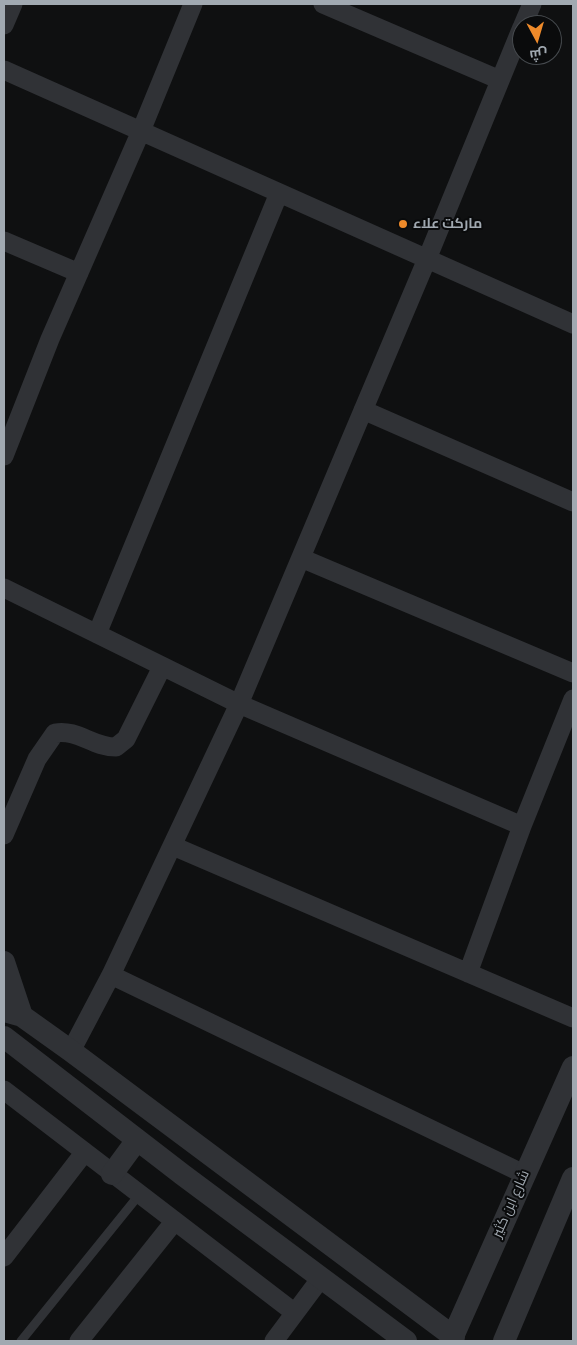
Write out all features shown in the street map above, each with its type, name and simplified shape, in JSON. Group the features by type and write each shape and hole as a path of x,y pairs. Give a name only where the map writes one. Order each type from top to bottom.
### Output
{"street":[{"path":"4,25 12,4"},
{"path":"4,456 11,414 79,273 141,131 193,4"},
{"path":"323,4 353,10 500,80"},
{"path":"71,1050 111,975 239,704 427,259 512,51"},
{"path":"4,70 427,259 571,317"},
{"path":"97,634 279,193"},
{"path":"4,241 79,273"},
{"path":"363,410 573,502"},
{"path":"300,558 573,673"},
{"path":"4,588 239,704 522,826"},
{"path":"4,835 37,759 54,733 68,731 103,747 116,747 126,738 162,667"},
{"path":"468,973 522,826 573,699"},
{"path":"173,846 573,1018"},
{"path":"4,962 13,1014 71,1050 453,1339"},
{"path":"111,975 524,1174"},
{"path":"4,1038 406,1341"},
{"name":"شارع ابن كثير","path":"453,1339 524,1174 573,1067"},
{"path":"4,1090 84,1154 295,1313"},
{"path":"112,1174 137,1140"},
{"path":"4,1257 84,1154"},
{"path":"504,1341 573,1178"},
{"path":"248,1223 267,1197"},
{"path":"80,1341 174,1222"},
{"path":"274,1341 321,1278"}],"lane":[{"path":"21,1341 139,1195"}],"place":[{"name":"ماركت علاء","path":"403,224"}]}
